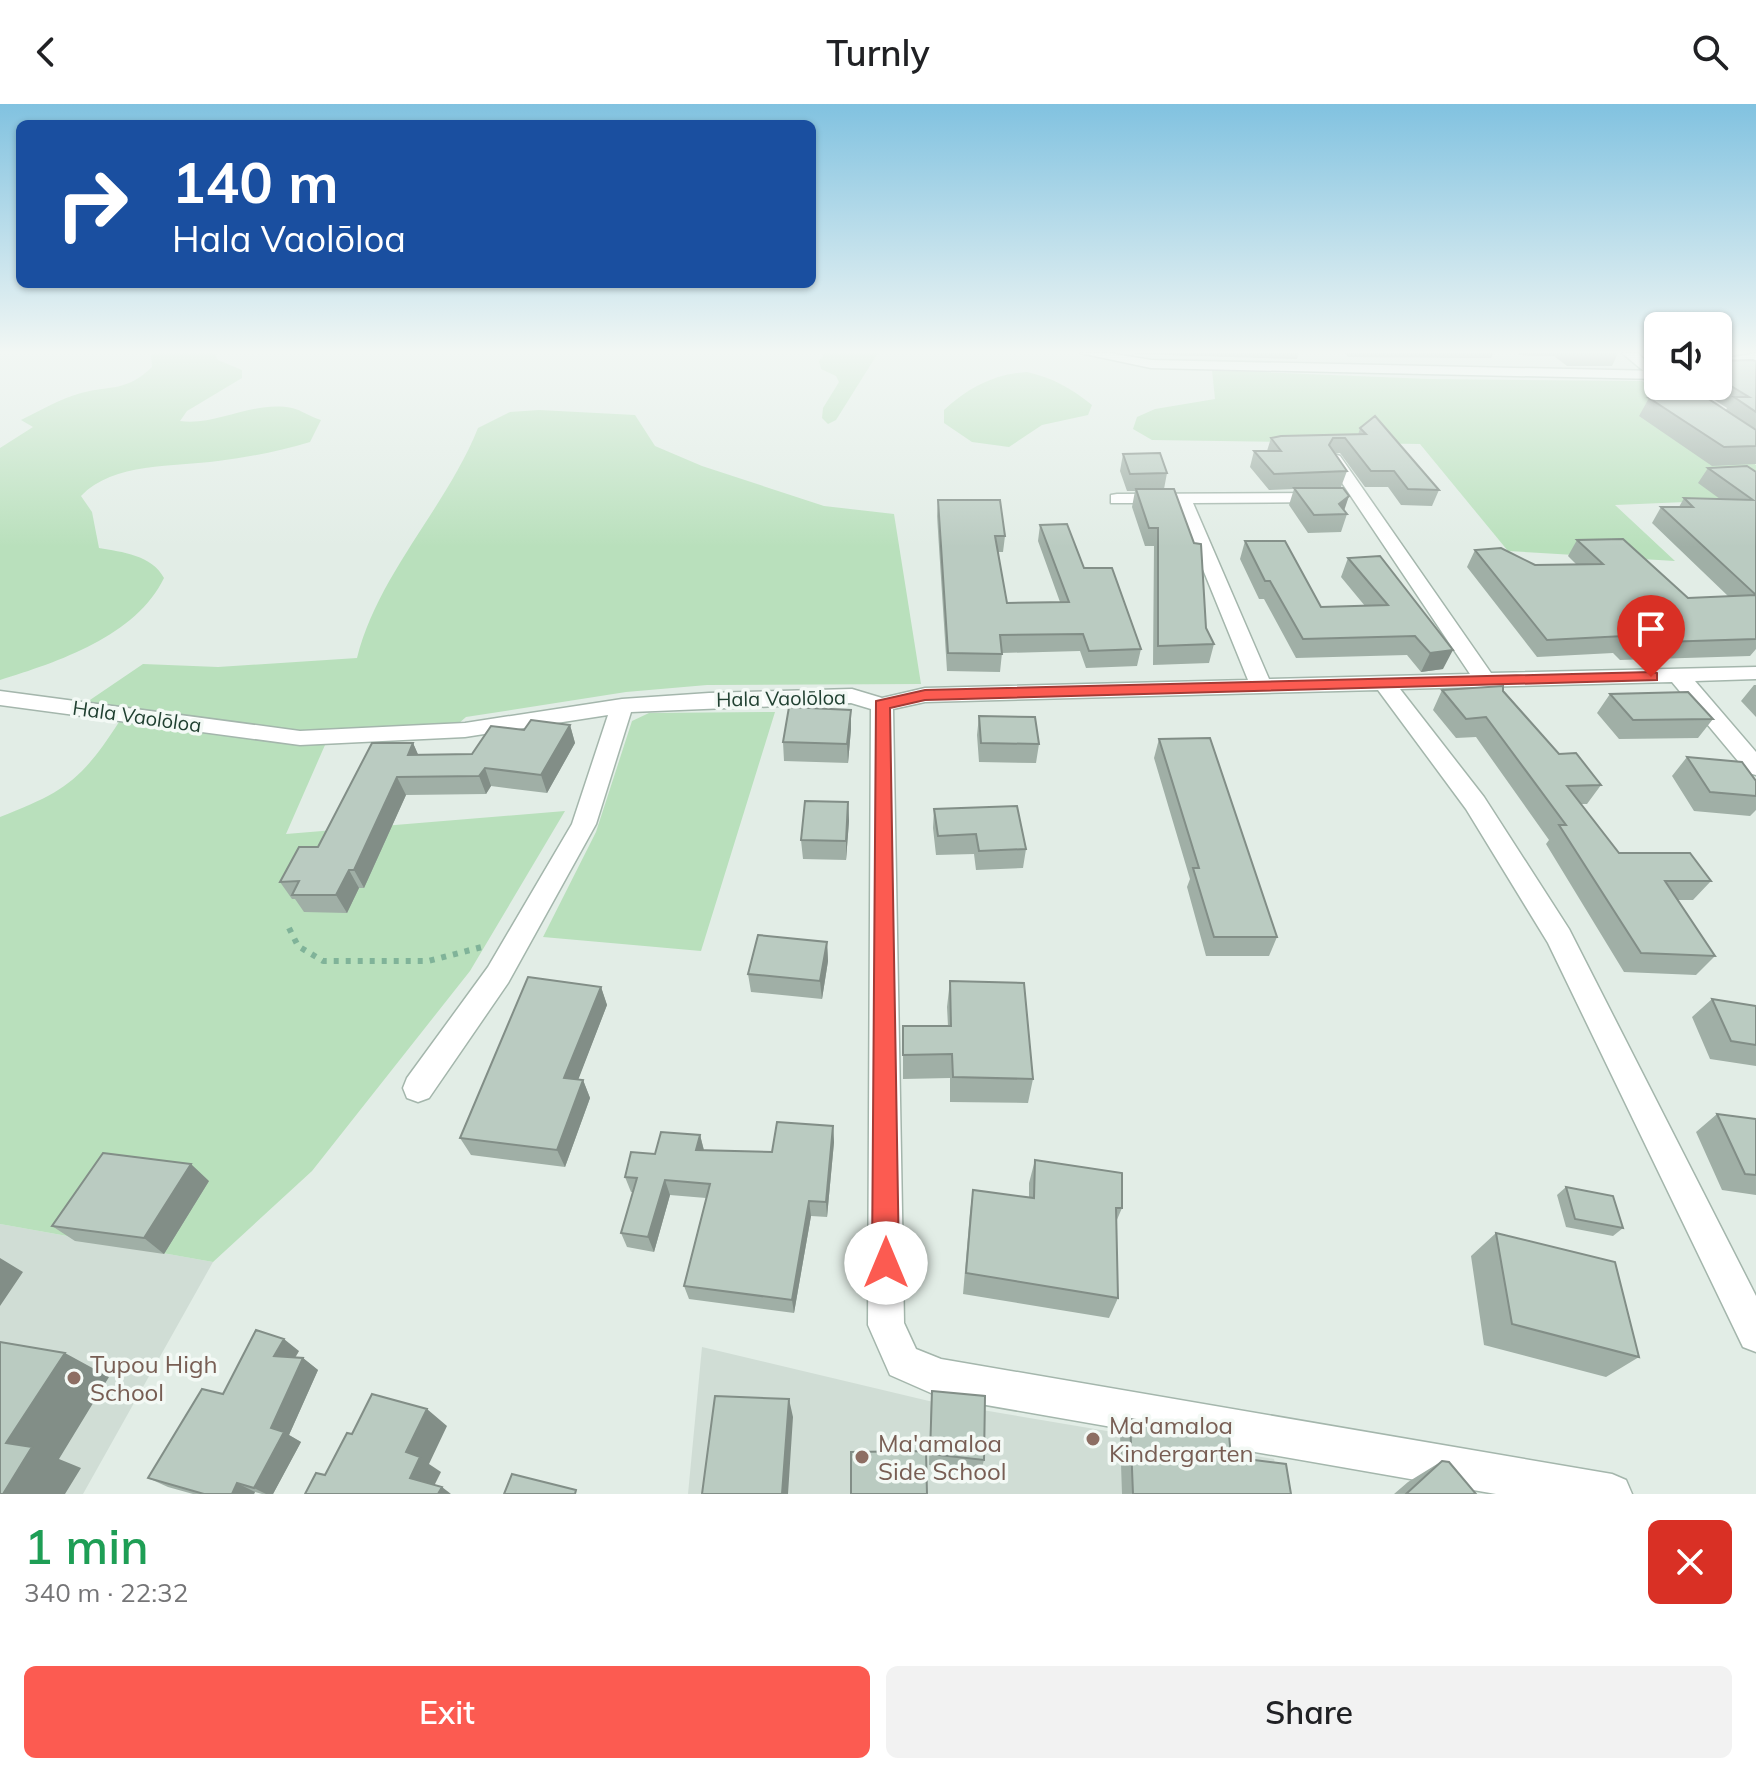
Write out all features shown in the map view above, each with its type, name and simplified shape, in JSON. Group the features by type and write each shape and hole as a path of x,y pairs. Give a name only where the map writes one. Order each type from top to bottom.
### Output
{"street":[{"path":"1712,418 1756,449"},
{"path":"1334,459 1484,679"},
{"path":"1117,499 1360,497"},
{"path":"1183,499 1262,687"},
{"name":"Hala Vaolōloa","path":"0,698 300,738 465,730 622,706 852,696 882,705 925,695 1756,673"},
{"path":"1679,676 1756,767"},
{"path":"1386,685 1475,803 1559,937 1756,1334"},
{"path":"882,705 886,1325 903,1362 940,1378 1612,1494"},
{"path":"418,1088 498,975 584,824 622,706"}],"path":[{"path":"289,928 298,946 323,961 428,961 518,939"}],"shaded area":[{"name":"Tupou High School","path":"0,1224 213,1262 83,1494 0,1494"},
{"name":"Ma'amaloa Side School","path":"702,1347 929,1401 1274,1459 1282,1494 688,1494"}],"green space":[{"path":"498,418 637,418 655,446 702,466 824,506 894,514 921,684 707,685 626,692 466,717 442,738 325,745 286,834 565,811 470,971 312,1171 213,1262 0,1224 0,817 56,792 82,771 119,722 87,702 143,664 218,667 357,658 380,598 449,486 478,428"},
{"path":"822,418 837,418 828,424"},
{"path":"944,418 1075,418 1042,425 1009,447 972,442 944,423"},
{"path":"1137,418 1692,418 1756,465 1756,499 1615,505 1675,561 1508,551 1420,444 1152,440 1133,429"},
{"path":"21,420 321,420 310,442 230,459 145,468 110,477 94,485 81,496 92,512 99,548 144,559 164,578 135,616 115,631 70,655 0,680 0,448 33,427"},
{"path":"775,712 701,951 543,937 596,832 632,721 649,713"}],"building":[{"path":"1377,418 1439,490 1408,489 1394,471 1371,471 1345,438 1333,438 1329,445 1347,471 1274,474 1254,451 1281,451 1271,438 1366,434 1360,428"},
{"path":"1679,418 1737,418 1756,430 1756,446 1724,447"},
{"path":"1160,453 1167,473 1130,474 1123,454"},
{"path":"1747,466 1756,472 1756,595 1661,507 1693,507 1684,498 1753,500 1708,468"},
{"path":"1294,488 1343,488 1349,496 1339,504 1347,514 1314,515"},
{"path":"1136,489 1174,489 1194,543 1201,544 1206,628 1214,644 1158,646 1158,528 1149,528"},
{"path":"938,500 1000,500 1005,536 995,536 1007,603 1069,602 1040,525 1067,524 1084,568 1112,568 1141,649 1089,651 1083,634 1000,635 1002,654 948,653"},
{"path":"1623,539 1688,598 1756,595 1756,639 1631,643 1624,636 1547,640 1475,550 1501,548 1535,565 1603,564 1577,540"},
{"path":"1245,541 1285,541 1321,607 1388,605 1348,558 1380,556 1453,650 1430,653 1415,636 1303,639 1270,581 1265,581"},
{"path":"1503,686 1503,691 1559,754 1576,753 1601,785 1567,786 1619,853 1690,853 1711,881 1665,881 1715,956 1641,953 1559,825 1566,825 1486,717 1466,719 1442,690"},
{"path":"1688,692 1713,719 1633,720 1610,694"},
{"path":"789,707 851,710 847,744 783,742"},
{"path":"979,716 1035,717 1039,744 981,743"},
{"path":"531,720 570,725 541,775 485,768 479,776 397,777 354,870 349,870 336,895 292,895 299,881 280,882 299,847 318,847 372,743 413,743 408,755 472,754 491,726 524,730"},
{"path":"1210,738 1277,937 1214,937 1193,868 1199,868 1159,739"},
{"path":"1687,757 1742,762 1756,781 1756,796 1710,792"},
{"path":"805,801 848,802 846,841 801,840"},
{"path":"1017,806 1026,849 979,851 976,834 938,836 934,809"},
{"path":"758,935 827,942 820,981 748,974"},
{"path":"528,977 601,987 564,1078 583,1080 557,1150 460,1138"},
{"path":"950,981 1024,983 1033,1079 953,1077 952,1054 903,1055 903,1026 951,1026"},
{"path":"1712,999 1756,1006 1756,1045 1731,1041"},
{"path":"1717,1114 1756,1119 1756,1175 1745,1174"},
{"path":"777,1122 833,1126 826,1202 809,1201 792,1300 684,1286 710,1184 665,1180 648,1237 621,1233 637,1178 625,1177 631,1152 655,1154 661,1132 700,1135 696,1150 772,1152"},
{"path":"103,1153 191,1164 144,1238 52,1226"},
{"path":"1035,1160 1122,1173 1122,1208 1116,1208 1118,1298 966,1273 973,1190 1034,1198"},
{"path":"1566,1187 1613,1196 1623,1228 1575,1219"},
{"path":"1496,1233 1615,1262 1639,1357 1512,1324"},
{"path":"256,1330 284,1339 274,1356 303,1358 271,1428 284,1432 254,1488 237,1483 232,1494 204,1494 148,1478 202,1389 223,1394"},
{"path":"0,1342 65,1353 6,1443 32,1447 3,1494 0,1494"},
{"path":"932,1391 985,1396 984,1460 930,1454"},
{"path":"372,1394 427,1409 406,1452 420,1457 410,1478 442,1487 438,1494 305,1494 316,1473 325,1475 347,1433 352,1434"},
{"path":"715,1396 789,1399 782,1494 702,1494"},
{"path":"1130,1419 1229,1434 1231,1457 1286,1464 1291,1494 1133,1494"},
{"path":"926,1451 927,1494 851,1494 851,1452"},
{"path":"1442,1461 1449,1462 1476,1494 1406,1494"},
{"path":"512,1474 576,1490 575,1494 504,1494"}],"place":[{"name":"Tupou High School","path":"74,1378"},
{"name":"Ma'amaloa Kindergarten","path":"1093,1439"},
{"name":"Ma'amaloa Side School","path":"862,1457"}],"route":[{"path":"886,1263 882,705 925,695 1651,677"}]}
